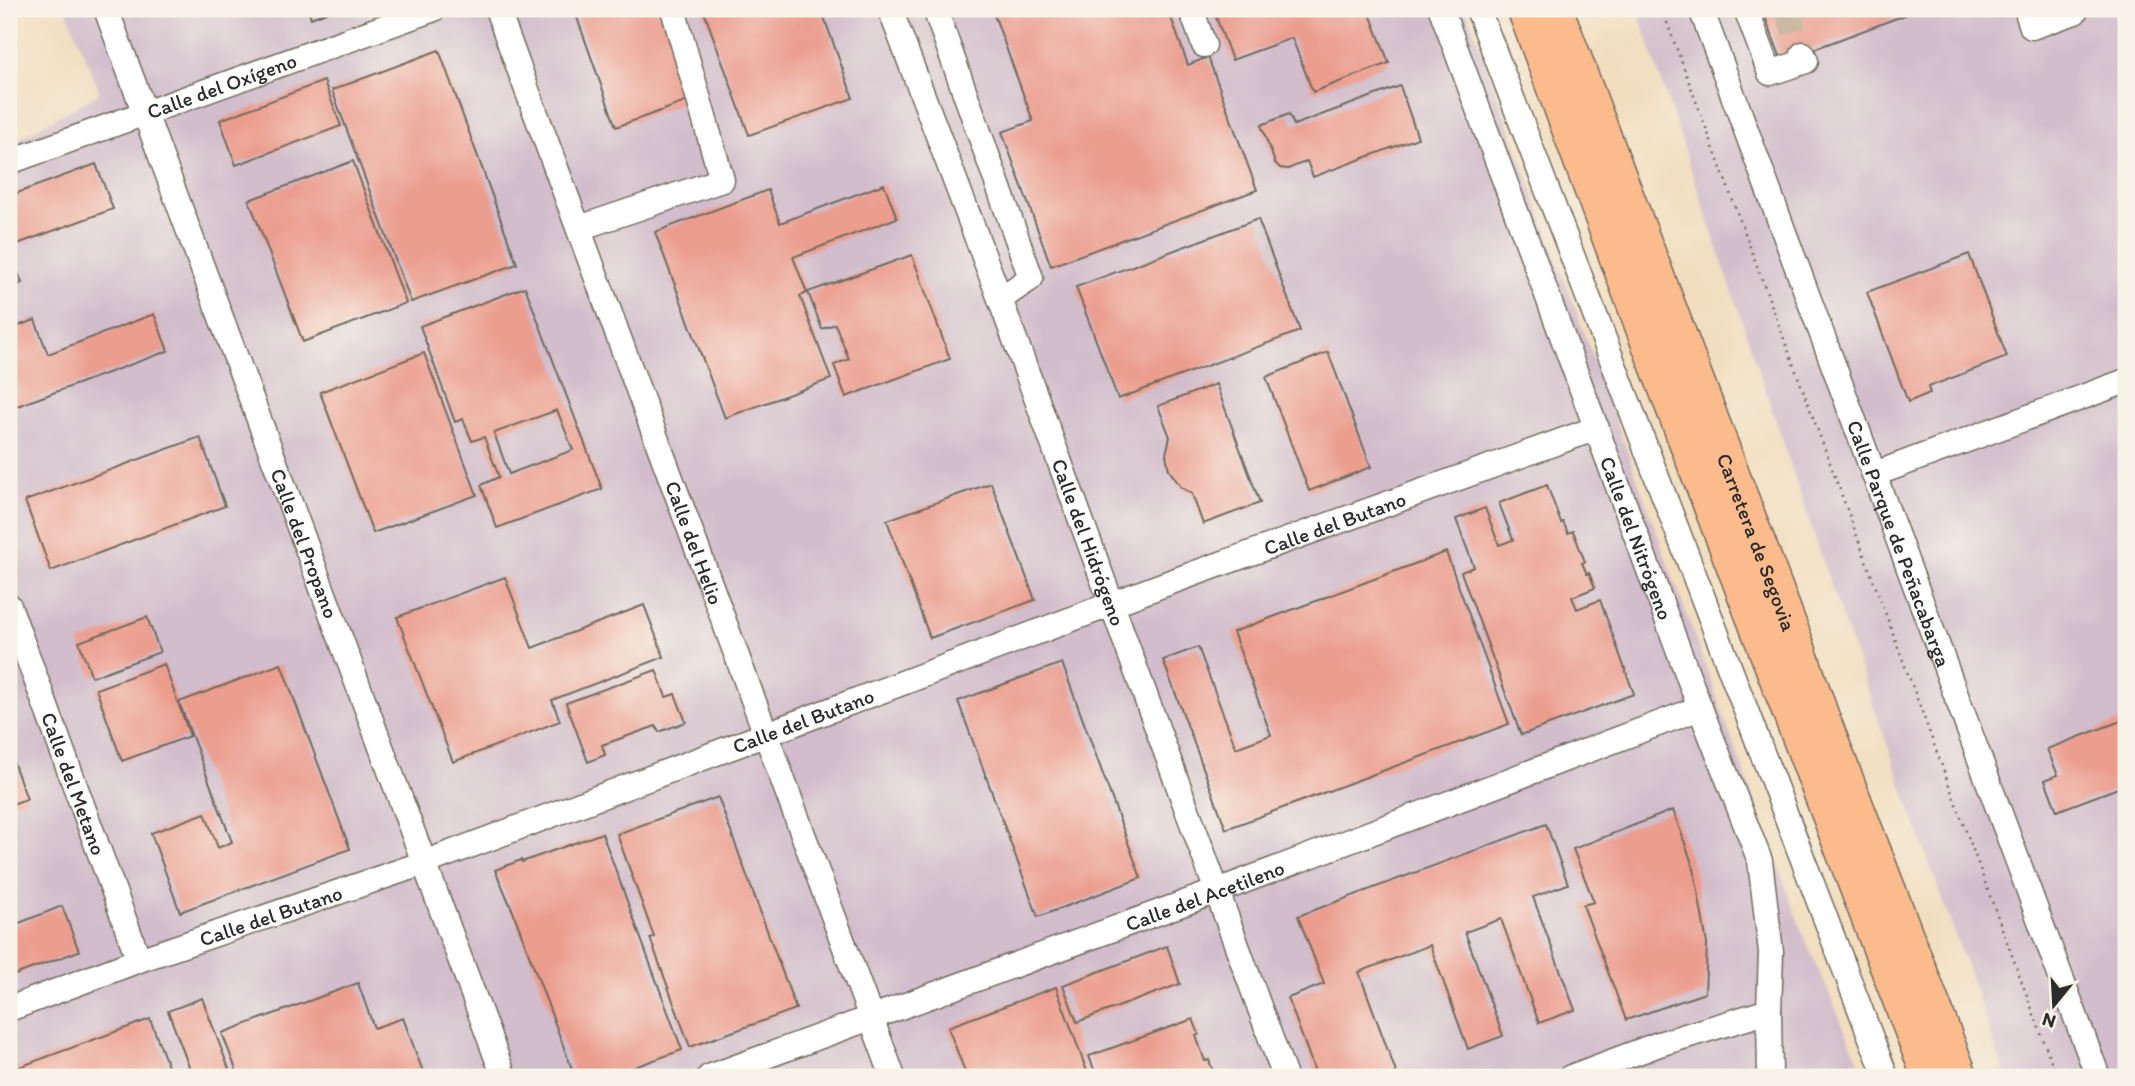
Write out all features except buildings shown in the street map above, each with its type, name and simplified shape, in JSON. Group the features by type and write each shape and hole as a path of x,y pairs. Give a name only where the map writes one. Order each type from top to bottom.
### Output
{"highway":[{"name":"Carretera de Segovia","path":"1525,9 1652,351 1930,1077"},
{"name":"Carretera de Segovia","path":"1555,9 1960,1077"}],"street":[{"name":"Calle del Propano","path":"106,9 504,1077"},
{"name":"Calle del Oxígeno","path":"9,162 433,9"},
{"name":"Calle del Helio","path":"497,9 893,1077"},
{"path":"579,228 722,180 673,9"},
{"name":"Calle del Hidrógeno","path":"890,9 1000,299 1285,1077"},
{"path":"935,9 1031,278 1000,299"},
{"path":"1191,9 1204,45"},
{"name":"Calle del Nitrógeno","path":"1440,9 1700,708 1760,861 1771,952 1770,1077"},
{"path":"1478,9 1886,1077"},
{"name":"Calle Parque de Peñacabarga","path":"1701,9 1851,385 1875,474 1919,567 2098,1077"},
{"path":"1746,9 1770,74 1806,61 1803,54"},
{"path":"2026,9 2032,27 2075,12 2073,9"},
{"path":"1875,474 2126,381"},
{"name":"Calle del Butano","path":"9,1009 139,960 424,863 1597,428"},
{"name":"Calle del Metano","path":"9,606 139,960"},
{"name":"Calle del Acetileno","path":"709,1077 872,1019 1700,708"},
{"path":"1572,1077 1659,1044 1769,1012"}],"path":[{"path":"1662,9 2057,1077"}],"shaded area":[{"path":"66,9 1466,9 1804,937 1866,1077 9,1077 9,144 100,93"},
{"path":"1637,9 2126,9 2126,1077 2006,1077 1843,621"}],"tunnel":[{"path":"1786,9 1803,54"}]}
